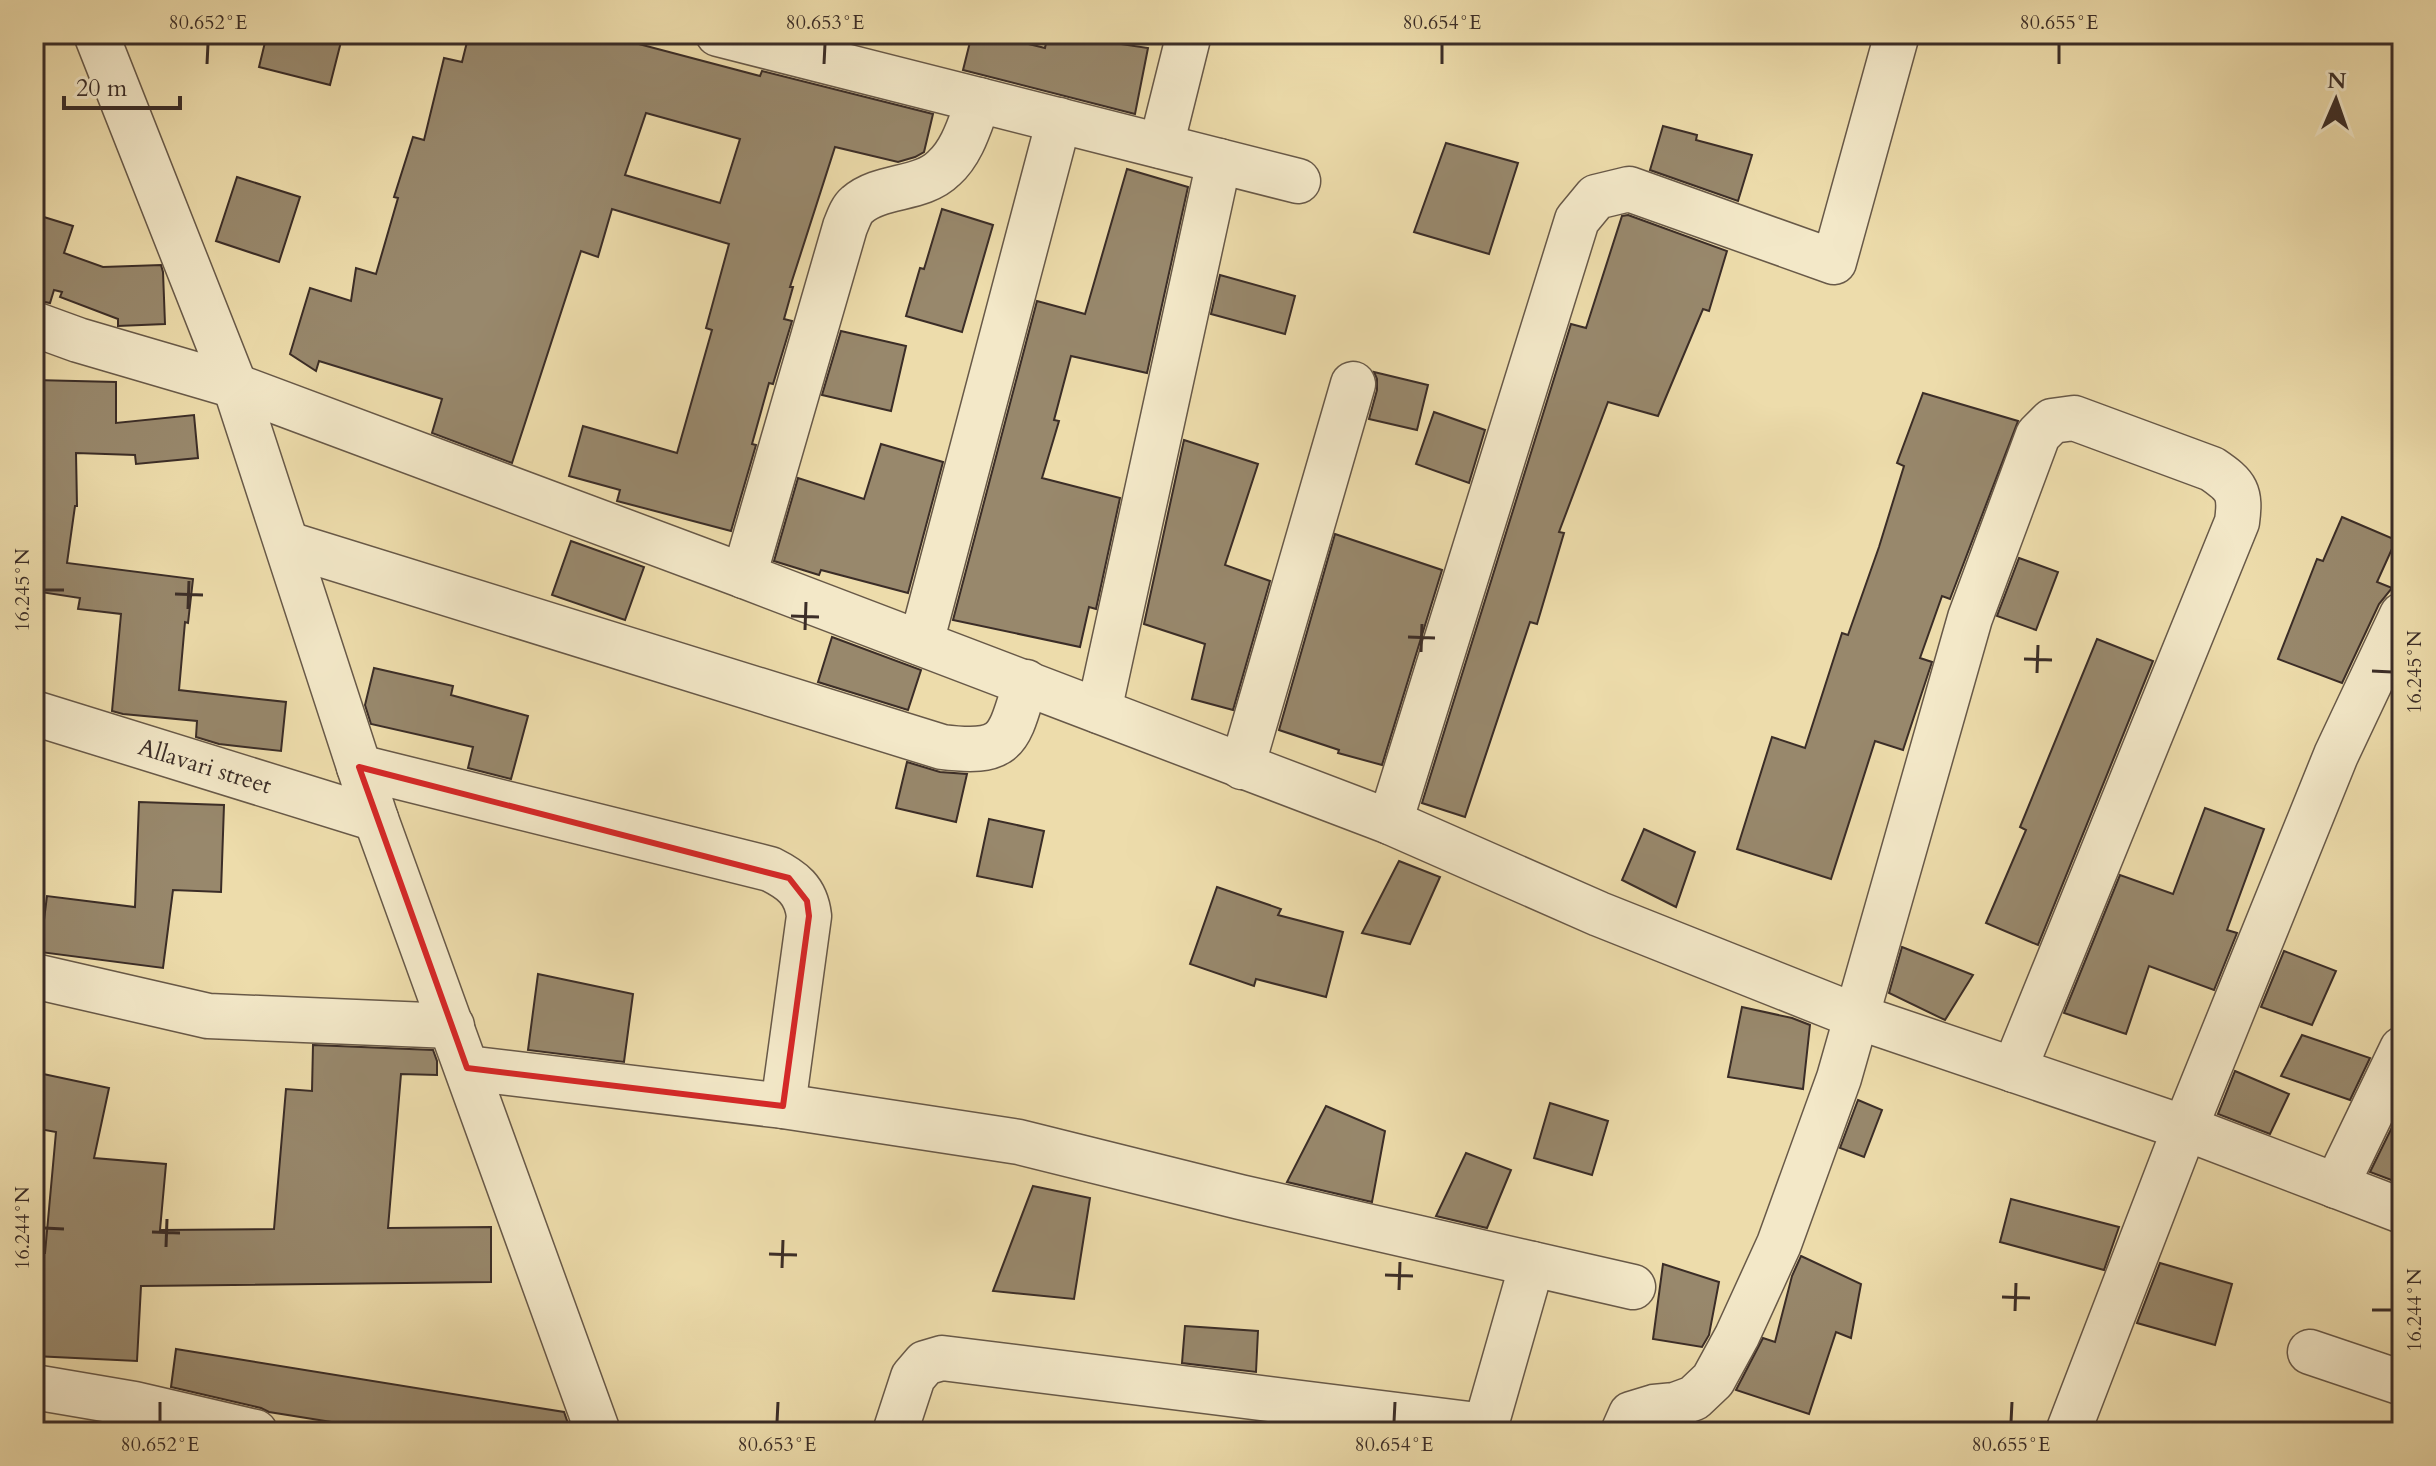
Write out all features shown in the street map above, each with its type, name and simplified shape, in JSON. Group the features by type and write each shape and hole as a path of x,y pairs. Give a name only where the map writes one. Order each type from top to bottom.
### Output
{"street":[{"path":"96,34 235,386 376,819 598,1432"},
{"path":"718,34 1298,181"},
{"path":"1161,146 1189,34"},
{"path":"1390,822 1577,220 1596,197 1629,189 1834,262 1897,34"},
{"path":"744,576 845,227 855,206 872,196 926,180 944,169 960,148 979,100"},
{"path":"921,643 1059,120"},
{"path":"1099,711 1219,161"},
{"path":"34,324 235,386 744,576 1390,822 1599,914 1858,1017 2185,1128 2402,1211"},
{"path":"1242,767 1353,384"},
{"path":"1623,1432 1631,1414 1694,1398 1713,1380 1779,1244 1858,1017 1981,584 2038,435 2052,421 2074,418 2212,469 2232,483 2240,500 2237,522 2014,1070"},
{"path":"288,544 942,747 991,749 1005,739 1026,682"},
{"path":"2068,1432 2185,1128 2336,755 2402,615"},
{"name":"Allavari street","path":"34,713 376,819"},
{"path":"359,767 770,869 789,878 800,888 807,901 809,916 783,1106"},
{"path":"34,976 208,1016 452,1026"},
{"path":"2336,1186 2402,1049"},
{"path":"467,1068 783,1106 1060,1150 1240,1197 1633,1287"},
{"path":"895,1432 913,1377 925,1363 942,1358 1484,1429 1532,1264"},
{"path":"2310,1352 2402,1383"},
{"path":"34,1387 149,1407 255,1432"}],"highlighted area":[{"path":"359,767 789,878 807,901 809,916 783,1106 467,1068"}],"building":[{"path":"267,34 343,34 330,85 259,67"},
{"path":"469,34 601,34 760,76 762,71 933,114 924,152 915,157 898,162 835,147 790,287 793,287 784,319 792,321 773,384 769,383 752,444 756,445 731,531 617,501 620,490 569,476 583,426 677,453 712,330 706,328 729,244 612,209 598,257 581,251 512,463 432,433 442,399 319,361 316,371 290,354 310,288 351,301 356,268 376,274 398,198 394,197 413,137 424,140 444,58 462,62","holes":["646,113 740,139 720,203 625,175"]},
{"path":"972,34 988,34 1045,48 1048,34 1054,34 1148,48 1135,114 963,70"},
{"path":"1663,126 1697,135 1696,140 1752,155 1738,201 1650,170"},
{"path":"1446,143 1518,163 1489,254 1414,232"},
{"path":"1127,169 1188,187 1147,373 1071,356 1054,420 1059,421 1042,478 1120,498 1096,609 1089,607 1080,647 953,620 1037,301 1085,314"},
{"path":"237,177 300,197 279,262 216,241"},
{"path":"942,209 993,225 962,332 906,316"},
{"path":"34,214 73,226 64,253 103,267 161,265 165,324 118,326 118,319 60,297 62,292 54,290 50,303 34,300"},
{"path":"1628,215 1727,251 1709,311 1703,309 1658,416 1608,402 1559,532 1564,533 1537,624 1530,622 1465,817 1422,803 1571,324 1586,328 1622,216"},
{"path":"1220,275 1295,296 1285,334 1211,314"},
{"path":"841,331 906,346 891,411 822,395"},
{"path":"1374,372 1428,385 1417,430 1369,419 1377,390"},
{"path":"34,380 116,382 116,423 194,415 198,458 136,464 135,455 76,453 77,506 67,563 193,579 188,623 185,622 179,690 286,702 281,751 219,744 196,737 197,721 112,711 121,614 78,609 80,598 34,591"},
{"path":"1923,393 2018,421 1950,599 1942,596 1920,658 1932,662 1903,750 1875,741 1831,879 1737,849 1772,737 1805,748 1842,633 1848,635 1879,547 1904,466 1897,463"},
{"path":"1434,412 1485,430 1469,483 1416,464"},
{"path":"1184,440 1258,464 1225,565 1270,581 1233,710 1192,699 1205,644 1144,624"},
{"path":"881,444 943,462 908,593 821,570 819,575 774,561 798,478 864,499"},
{"path":"2342,517 2396,540 2377,582 2392,588 2379,604 2342,683 2278,659 2317,559 2323,561"},
{"path":"1335,534 1442,570 1382,765 1338,753 1339,750 1279,730"},
{"path":"571,541 644,567 625,620 552,595"},
{"path":"2019,558 2058,572 2036,630 1997,616"},
{"path":"832,637 921,670 908,710 818,682"},
{"path":"2097,639 2153,661 2038,945 1986,923 2026,830 2020,827"},
{"path":"374,668 453,686 451,695 528,716 511,779 468,768 473,747 371,724 365,705"},
{"path":"907,762 940,772 967,774 956,822 896,808"},
{"path":"139,802 224,805 221,892 173,890 163,968 40,952 47,896 135,907"},
{"path":"2205,808 2264,829 2227,930 2237,933 2214,990 2149,966 2126,1034 2064,1013 2120,875 2173,894"},
{"path":"989,819 1044,831 1032,887 977,876"},
{"path":"1644,829 1695,852 1676,907 1622,880"},
{"path":"1399,861 1440,877 1410,944 1362,933"},
{"path":"1217,887 1281,909 1278,915 1343,932 1326,997 1256,979 1254,986 1190,964"},
{"path":"1902,947 1973,975 1945,1020 1889,993"},
{"path":"2284,951 2336,971 2312,1025 2261,1007"},
{"path":"538,974 633,994 624,1062 528,1050"},
{"path":"1742,1007 1810,1025 1803,1089 1728,1077"},
{"path":"2302,1035 2370,1058 2350,1100 2281,1076"},
{"path":"313,1045 433,1050 437,1075 401,1074 388,1228 491,1227 491,1282 141,1286 137,1361 34,1356 34,1253 45,1253 56,1132 34,1128 34,1072 109,1088 94,1158 166,1164 160,1230 274,1229 286,1089 312,1091"},
{"path":"2235,1071 2289,1094 2270,1134 2218,1114"},
{"path":"1858,1100 1882,1110 1864,1157 1840,1148"},
{"path":"1550,1103 1608,1121 1592,1175 1534,1158"},
{"path":"1326,1106 1385,1131 1372,1202 1287,1182"},
{"path":"2402,1107 2402,1184 2370,1172"},
{"path":"1466,1153 1511,1170 1487,1228 1436,1216"},
{"path":"1033,1186 1090,1198 1074,1299 993,1291"},
{"path":"2011,1199 2119,1227 2104,1270 2000,1242"},
{"path":"1801,1256 1861,1284 1851,1338 1836,1332 1809,1414 1736,1390 1763,1338 1775,1342 1792,1276"},
{"path":"2160,1263 2232,1284 2215,1345 2137,1323"},
{"path":"1663,1264 1719,1282 1709,1335 1702,1347 1653,1339"},
{"path":"1185,1326 1258,1331 1256,1372 1182,1363"},
{"path":"176,1349 564,1412 571,1432 394,1432 269,1412 171,1387"}]}
